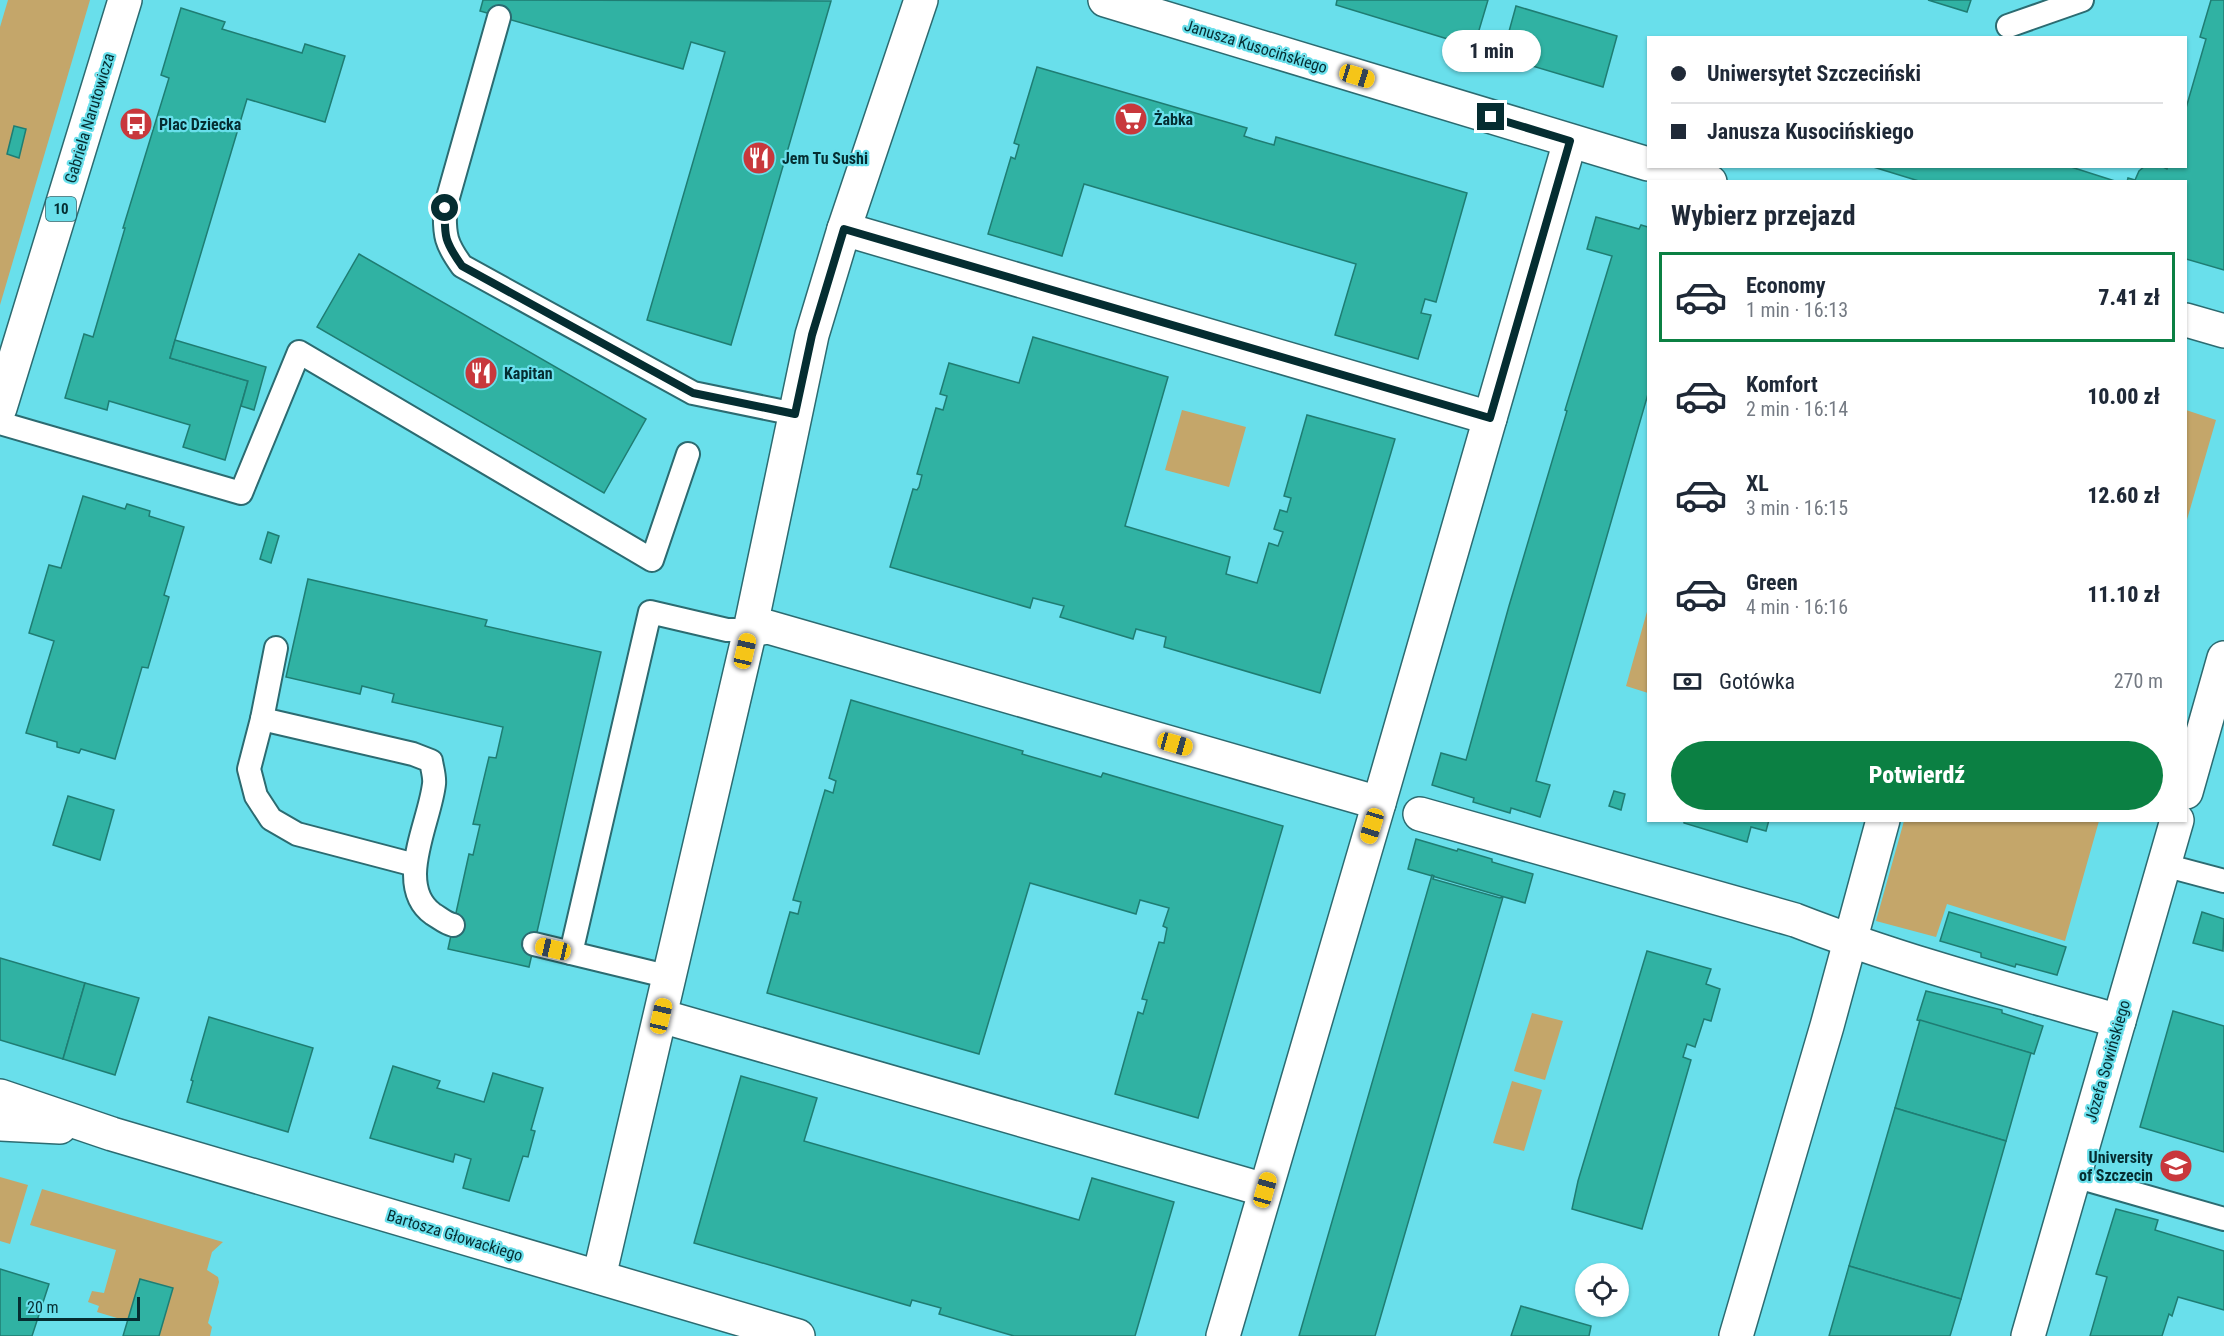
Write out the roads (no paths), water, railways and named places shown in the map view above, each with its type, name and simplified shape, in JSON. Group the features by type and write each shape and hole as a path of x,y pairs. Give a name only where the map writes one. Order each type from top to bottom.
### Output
{"street":[{"name":"Gabriela Narutowicza","path":"0,408 125,0"},
{"path":"599,1277 750,630 812,335 844,229 921,0"},
{"name":"Janusza Kusocińskiego","path":"1105,0 1647,164"},
{"path":"1222,1336 1570,141"},
{"path":"1664,168 1704,180"},
{"path":"844,229 1490,418"},
{"path":"2187,320 2224,331"},
{"path":"750,630 768,627 1379,803"},
{"path":"2187,788 2224,658"},
{"path":"1420,814 1795,920 1849,942 1916,963 2119,1021"},
{"path":"1736,1336 1827,1026 1882,822"},
{"name":"Józefa Sowińskiego","path":"2028,1336 2176,822"},
{"path":"661,1016 1265,1190"},
{"name":"Bartosza Głowackiego","path":"0,1096 112,1134 798,1336"},
{"name":"Bartosza Głowackiego","path":"0,1124 72,1128 112,1134"}],"lane":[{"path":"2008,26 2082,0"},
{"path":"499,17 445,208 444,233 448,247 462,266 693,393 795,414"},
{"path":"0,423 241,493 299,352 652,560 688,454"},
{"path":"571,953 650,612 727,630 750,630"},
{"path":"276,648 249,769 256,796 271,819 297,834 415,865"},
{"path":"262,719 413,754 431,761 434,783 415,865 415,887 425,908 447,924 453,925"},
{"path":"2164,865 2224,881"},
{"path":"534,944 670,977"},
{"path":"2074,1176 2224,1219"}],"place":[{"name":"Żabka","path":"1131,119"},
{"name":"Plac Dziecka","path":"136,124"},
{"name":"Jem Tu Sushi","path":"759,158"},
{"name":"Kapitan","path":"481,373"},
{"name":"University of Szczecin","path":"2176,1166"}]}
